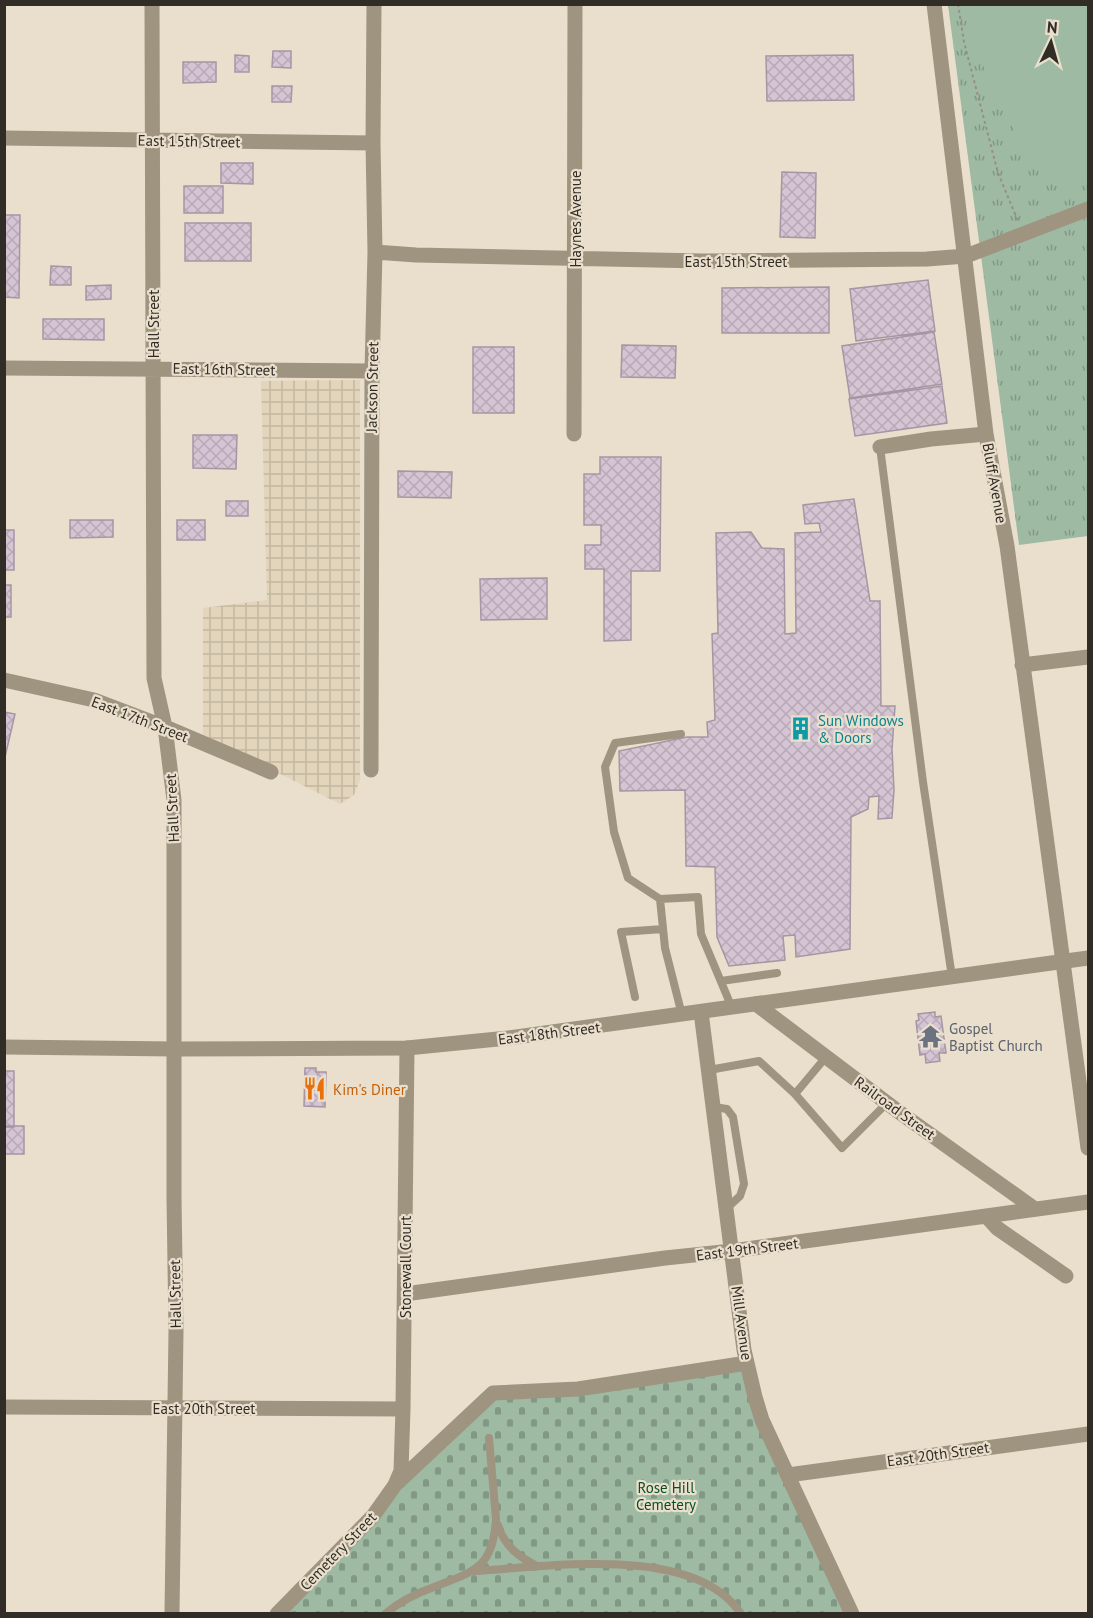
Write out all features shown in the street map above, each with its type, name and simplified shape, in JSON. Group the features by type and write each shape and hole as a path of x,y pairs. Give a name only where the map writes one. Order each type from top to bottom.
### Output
{"street":[{"name":"Hall Street","path":"152,4 154,678 165,727 174,800 176,1049 172,1614"},
{"name":"Jackson Street","path":"370,770 372,370 375,252 374,4"},
{"name":"Haynes Avenue","path":"574,434 575,4"},
{"name":"Bluff Avenue","path":"934,4 986,435 1007,546 1089,1148"},
{"name":"East 15th Street","path":"4,138 373,143"},
{"name":"East 15th Street","path":"375,252 574,260 927,259 966,256 1089,209"},
{"name":"East 16th Street","path":"4,368 372,370"},
{"path":"880,447 931,439 986,435"},
{"path":"1022,665 1089,657"},
{"name":"East 17th Street","path":"4,680 94,700 271,772"},
{"name":"East 18th Street","path":"4,1047 406,1048 508,1038 1089,958"},
{"name":"Railroad Street","path":"756,1004 887,1103 1035,1209"},
{"name":"Mill Avenue","path":"701,1012 747,1363 755,1397 762,1420 852,1614"},
{"name":"Stonewall Court","path":"395,1485 401,1471 403,1409 406,1048"},
{"name":"East 19th Street","path":"405,1294 1089,1202"},
{"path":"987,1217 997,1228 1066,1276"},
{"path":"395,1485 492,1392 578,1389 747,1363"},
{"name":"East 20th Street","path":"4,1407 403,1409"},
{"name":"East 20th Street","path":"788,1475 1089,1434"},
{"name":"Cemetery Street","path":"277,1614 373,1516 395,1485"}],"lane":[{"path":"880,447 923,782 952,977"},
{"path":"681,734 615,744 605,767 614,832 628,878 660,900 698,897 701,934 732,1008"},
{"path":"660,900 665,948 682,1015"},
{"path":"635,997 621,932 663,929"},
{"path":"721,981 777,973"},
{"path":"795,1095 826,1057"},
{"path":"709,1070 759,1061 795,1095 842,1148 887,1103"},
{"path":"475,1571 486,1558 492,1545 496,1519 489,1438"},
{"path":"496,1519 504,1542 511,1550 539,1567"},
{"path":"385,1614 411,1597 475,1571 595,1564 679,1572 705,1581 726,1594 741,1614"}],"path":[{"path":"958,4 964,42 998,173 1024,234"}],"shaded area":[{"path":"360,380 360,780 354,795 340,804 203,735 203,608 267,600 261,381"}],"green space":[{"path":"948,5 1088,5 1088,536 1019,545"},
{"path":"964,5 1088,5 1088,181 1076,180 1059,173 1041,159 1014,131 970,38"},
{"name":"Rose Hill Cemetery","path":"747,1363 755,1397 852,1614 277,1614 493,1393"}],"building":[{"path":"273,51 291,51 291,68 272,67"},
{"path":"235,55 249,56 249,72 235,72"},
{"path":"853,55 854,100 767,101 766,56"},
{"path":"183,62 216,62 216,82 183,83"},
{"path":"272,86 292,86 291,102 272,102"},
{"path":"221,163 253,163 253,184 221,183"},
{"path":"782,172 816,173 815,238 780,237"},
{"path":"184,186 223,186 223,213 184,213"},
{"path":"4,215 20,215 19,298 4,297"},
{"path":"185,223 251,223 251,261 185,261"},
{"path":"51,266 71,267 71,285 50,285"},
{"path":"928,280 935,331 856,341 850,289"},
{"path":"111,285 111,299 86,300 86,286"},
{"path":"829,287 829,333 722,333 722,288"},
{"path":"43,319 104,319 104,340 43,339"},
{"path":"934,332 942,384 850,398 842,346"},
{"path":"622,345 676,346 675,378 621,377"},
{"path":"473,347 514,347 514,413 473,413"},
{"path":"942,386 947,423 855,436 849,399"},
{"path":"193,435 237,435 236,469 193,468"},
{"path":"600,457 661,457 660,571 631,571 631,640 604,641 604,569 585,569 585,545 601,545 601,525 584,525 584,474 600,474"},
{"path":"398,471 452,472 451,498 398,497"},
{"name":"Sun Windows & Doors","path":"854,499 870,601 880,601 881,706 895,706 892,749 894,790 892,818 878,819 879,796 869,797 868,809 851,817 850,949 796,957 795,935 783,936 785,960 729,966 717,937 715,867 686,866 685,790 620,791 619,751 687,737 708,737 707,722 715,720 712,634 718,633 716,533 751,532 762,548 784,549 785,634 796,633 795,533 821,532 819,523 805,524 803,505"},
{"path":"226,501 248,501 248,516 226,516"},
{"path":"70,520 113,520 113,537 70,538"},
{"path":"177,520 205,520 205,540 177,540"},
{"path":"4,530 14,530 14,570 4,570"},
{"path":"547,578 547,619 481,620 480,579"},
{"path":"4,585 11,585 11,617 4,617"},
{"path":"4,712 15,714 5,757 4,757"},
{"name":"Gospel Baptist Church","path":"935,1012 935,1017 941,1016 946,1053 939,1053 940,1061 926,1063 925,1054 920,1055 916,1021 919,1020 918,1014"},
{"name":"Kim's Diner","path":"305,1068 316,1068 316,1072 326,1072 325,1107 304,1106"},
{"path":"4,1071 14,1071 14,1127 4,1127"},
{"path":"4,1126 24,1126 24,1154 4,1154"}],"place":[{"name":"Sun Windows & Doors","path":"800,729"},
{"name":"Gospel Baptist Church","path":"931,1037"},
{"name":"Kim's Diner","path":"315,1089"}]}
